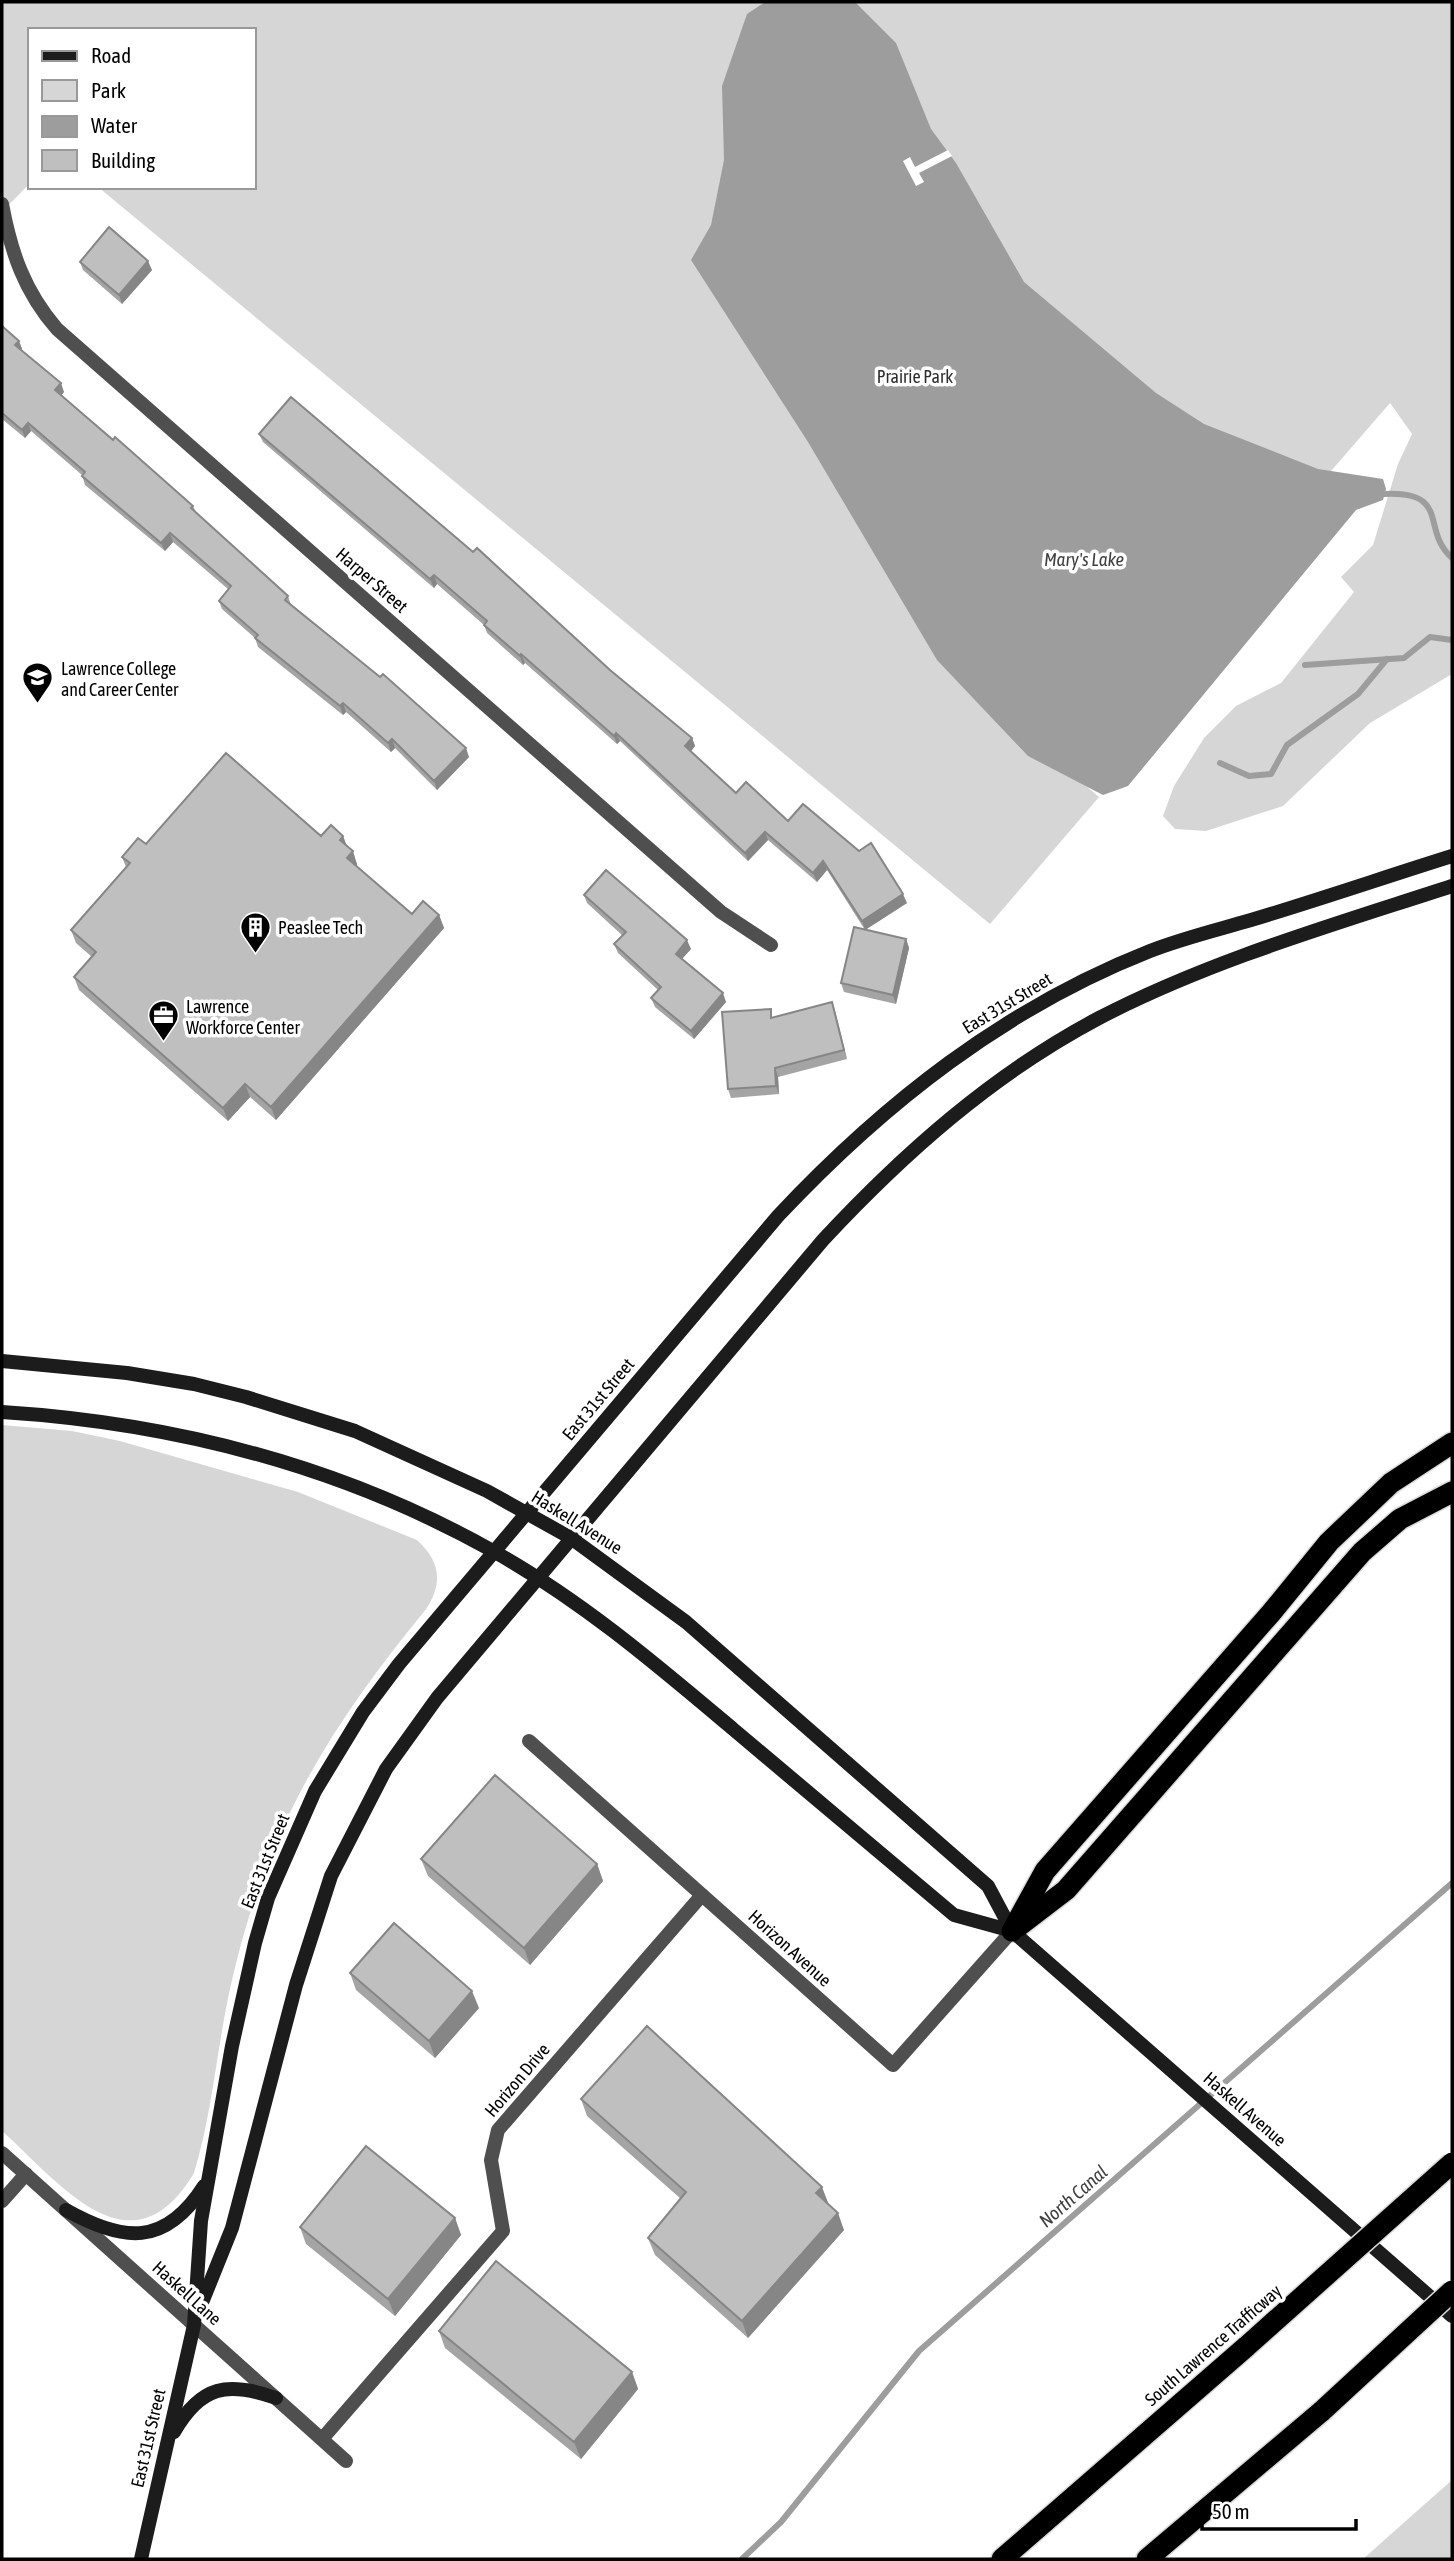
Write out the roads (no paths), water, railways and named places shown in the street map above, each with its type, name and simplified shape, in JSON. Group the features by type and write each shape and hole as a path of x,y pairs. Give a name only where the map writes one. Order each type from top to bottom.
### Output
{"highway":[{"path":"1012,1931 1045,1871 1271,1613 1329,1542 1391,1483 1452,1443"},
{"path":"1012,1931 1066,1890 1362,1552 1401,1519 1452,1492"},
{"name":"South Lawrence Trafficway","path":"1002,2559 1452,2163"},
{"path":"1147,2559 1322,2411 1452,2291"}],"main road":[{"name":"East 31st Street","path":"194,2325 201,2221 232,2046 255,1942 268,1898 304,1814 363,1712 399,1664 813,1178 878,1116 951,1060 1035,1006 1151,951 1452,856"},
{"name":"East 31st Street","path":"141,2559 194,2325 232,2228 316,1916 336,1864 369,1799 408,1735 537,1578 871,1189 973,1100 1013,1071 1098,1019 1185,978 1452,886"},
{"name":"Haskell Avenue","path":"2,1361 127,1373 194,1384 299,1412 425,1460 527,1512 571,1538 686,1622 988,1886 1012,1931 1452,2316"},
{"name":"Haskell Avenue","path":"2,1412 120,1423 255,1453 369,1491 494,1551 641,1652 954,1915 1012,1931"},
{"path":"66,2210 106,2229 141,2234 156,2231 183,2214 209,2179"},
{"path":"163,2459 179,2423 198,2399 230,2388 248,2388 276,2398"}],"street":[{"name":"Harper Street","path":"2,204 12,254 25,285 57,329 722,912 771,945"},
{"name":"Horizon Avenue","path":"528,1741 893,2065 1012,1931"},
{"name":"Horizon Drive","path":"322,2439 503,2231 491,2160 498,2130 702,1895"},
{"name":"Haskell Lane","path":"2,2153 346,2461"},
{"path":"2,2201 26,2174"}],"water":[{"name":"Mary's Lake","path":"765,2 855,2 896,43 931,129 956,163 1024,282 1156,393 1204,424 1318,469 1383,479 1386,489 1383,500 1356,510 1128,786 1103,795 1028,756 937,660 808,442 691,260 711,225 724,160 722,86 747,14"}],"waterway":[{"path":"1384,494 1405,495 1419,499 1427,506 1437,536 1452,558"},
{"path":"1305,665 1404,658 1430,637 1452,640"},
{"path":"1220,763 1249,776 1271,774 1287,745 1358,694 1387,659"},
{"name":"North Canal","path":"742,2559 781,2522 919,2351 1452,1883"}],"place":[{"name":"Lawrence College and Career Center","path":"38,705"},
{"name":"Peaslee Tech","path":"255,954"},
{"name":"Lawrence Workforce Center","path":"163,1043"}],"park label":[{"name":"Prairie Park","path":"915,376"}]}
